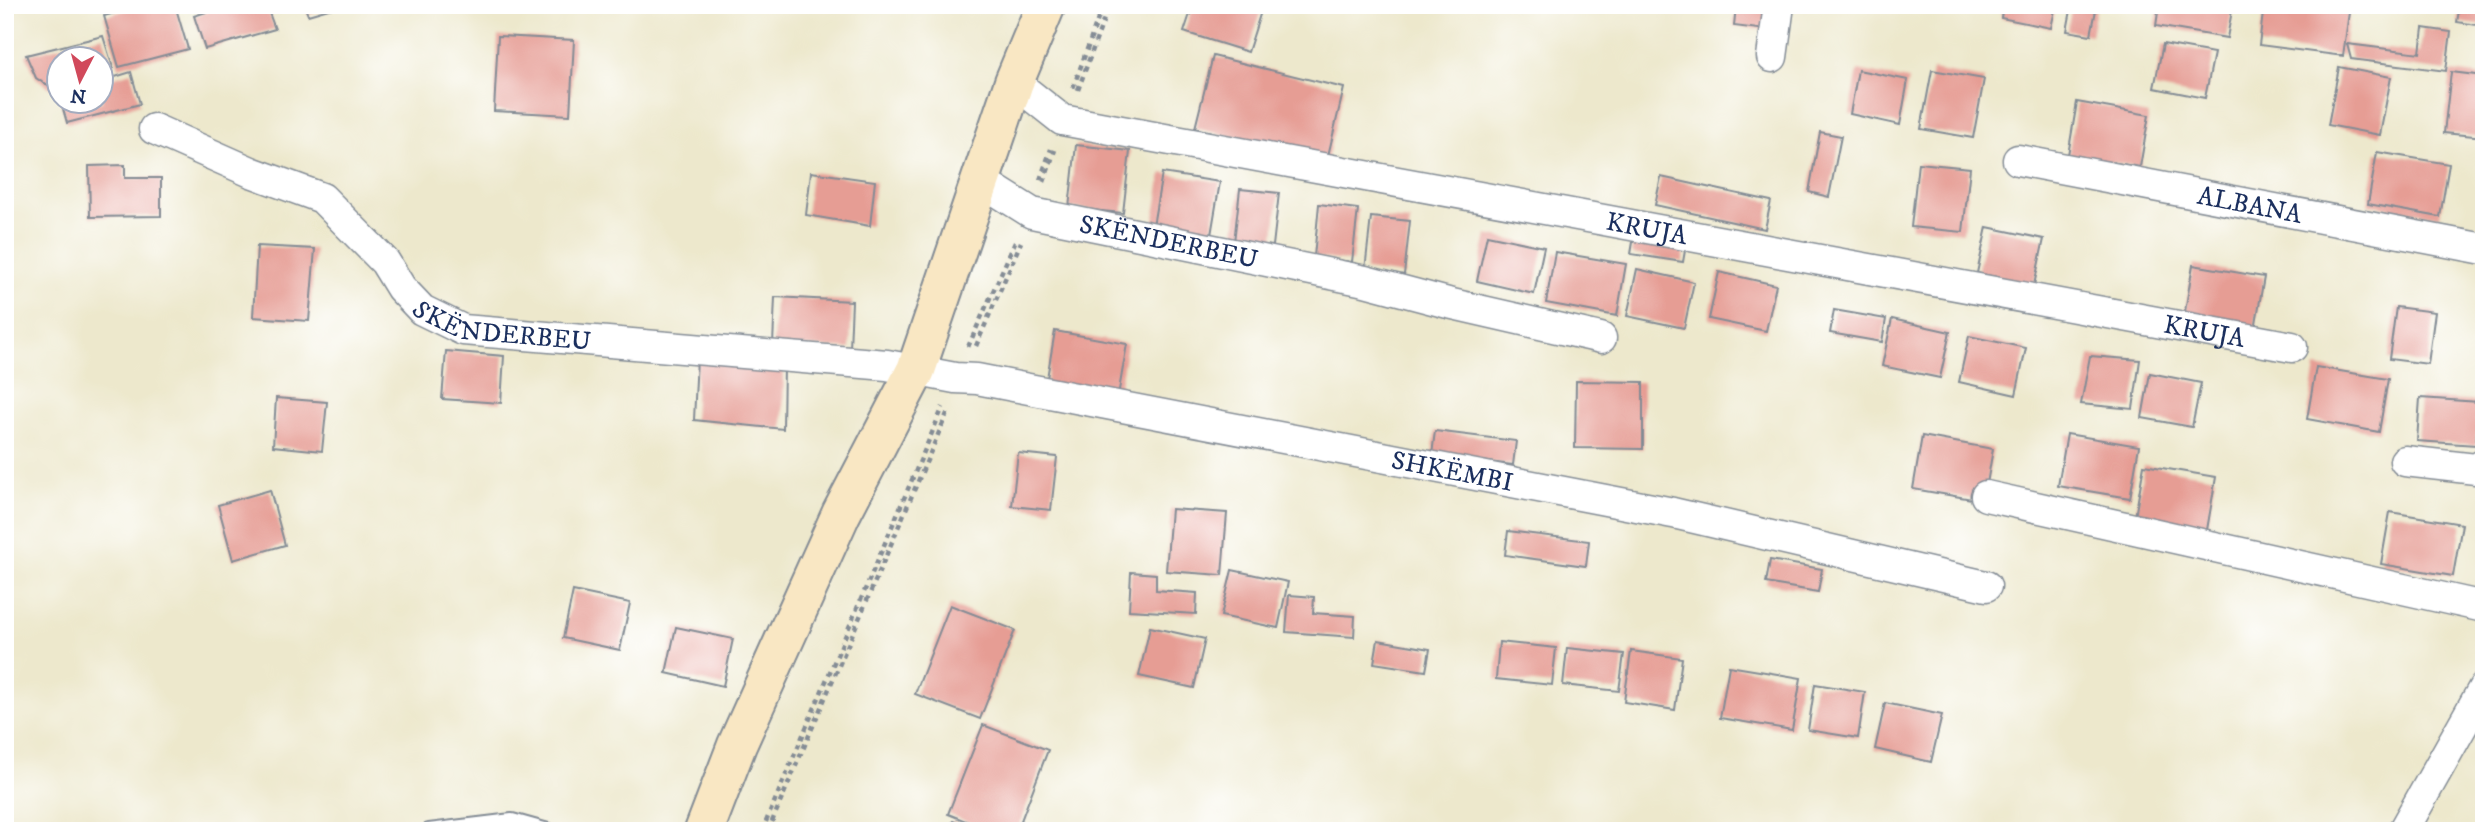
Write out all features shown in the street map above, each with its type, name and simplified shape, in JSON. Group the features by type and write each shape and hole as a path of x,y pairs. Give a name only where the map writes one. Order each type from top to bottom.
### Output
{"main road":[{"path":"704,831 737,744 841,514 916,370 1014,82 1046,5"}],"street":[{"path":"1772,57 1779,5"},
{"name":"KRUJA","path":"1014,82 1064,120 2292,347"},
{"name":"SKËNDERBEU","path":"153,129 251,172 322,198 385,262 401,288 422,310 463,330 887,365 916,370"},
{"name":"ALBANA","path":"2018,160 2484,249"},
{"name":"SKËNDERBEU","path":"981,181 1031,212 1364,281 1601,338"},
{"name":"SHKËMBI","path":"916,370 1673,513 1986,586"},
{"path":"2405,461 2476,469 2484,464"},
{"path":"1986,496 2484,607"},
{"path":"2403,831 2484,687"}],"lane":[{"path":"429,831 512,821 548,831"}],"path":[{"path":"762,831 1031,212 1103,5"},
{"path":"1064,120 1110,5"},
{"path":"768,831 959,378"}],"building":[{"path":"144,5 175,5 188,49 119,67 116,46 113,46 104,16"},
{"path":"227,5 266,5 275,29 205,49 194,16"},
{"path":"304,5 339,5 339,6 308,15"},
{"path":"1193,5 1263,5 1248,52 1184,32"},
{"path":"1736,5 1769,5 1766,30 1734,26"},
{"path":"2003,5 2056,5 2051,28 2001,18"},
{"path":"2072,5 2097,5 2091,35 2067,31"},
{"path":"2159,5 2233,5 2227,38 2156,26"},
{"path":"2264,5 2350,5 2343,56 2259,45"},
{"path":"2460,5 2484,5 2484,26 2457,22"},
{"path":"2423,28 2451,32 2446,71 2351,59 2347,44 2420,53"},
{"path":"103,36 106,46 62,46"},
{"path":"498,36 574,40 570,115 494,111"},
{"path":"2163,44 2214,53 2205,98 2154,88"},
{"path":"46,50 46,85 36,78 26,55"},
{"path":"1213,56 1344,88 1327,160 1195,128"},
{"path":"2339,67 2391,77 2380,135 2328,125"},
{"path":"1858,70 1908,80 1900,125 1850,114"},
{"path":"1932,70 1984,79 1973,138 1921,129"},
{"path":"131,72 140,104 116,110 116,77"},
{"path":"2451,72 2484,76 2484,137 2444,133"},
{"path":"2077,102 2149,115 2140,167 2068,155"},
{"path":"65,116 94,116 67,123"},
{"path":"1820,132 1841,136 1829,197 1809,192"},
{"path":"1076,145 1130,151 1123,213 1069,208"},
{"path":"2377,152 2449,164 2440,217 2368,204"},
{"path":"1918,163 1970,168 1963,232 1911,227"},
{"path":"125,165 125,178 161,178 161,216 90,217 89,166"},
{"path":"811,172 875,181 870,226 806,215"},
{"path":"1162,173 1220,182 1211,235 1153,226"},
{"path":"1661,177 1771,201 1765,229 1655,205"},
{"path":"1240,189 1279,193 1273,246 1234,242"},
{"path":"1319,204 1358,209 1352,262 1314,257"},
{"path":"1371,217 1410,221 1404,275 1365,270"},
{"path":"1987,227 2044,239 2034,285 1977,273"},
{"path":"1635,230 1687,239 1683,262 1631,254"},
{"path":"1487,235 1544,247 1534,294 1477,281"},
{"path":"257,246 315,249 309,321 253,317"},
{"path":"1555,252 1626,264 1617,316 1546,303"},
{"path":"2193,265 2264,277 2255,329 2184,317"},
{"path":"1637,269 1694,282 1684,328 1627,316"},
{"path":"1719,272 1776,285 1766,331 1709,319"},
{"path":"775,297 852,301 850,349 773,345"},
{"path":"2396,307 2435,312 2428,364 2389,359"},
{"path":"1834,310 1886,319 1882,342 1830,333"},
{"path":"1892,319 1950,332 1940,378 1882,366"},
{"path":"1055,331 1127,344 1118,396 1046,384"},
{"path":"1969,336 2026,348 2016,395 1959,382"},
{"path":"446,351 504,356 501,403 442,399"},
{"path":"2090,356 2140,360 2133,409 2081,404"},
{"path":"697,358 784,365 783,429 694,420"},
{"path":"2316,367 2388,379 2379,432 2307,419"},
{"path":"2150,373 2201,383 2192,427 2142,418"},
{"path":"1576,381 1643,382 1643,449 1575,448"},
{"path":"276,398 327,402 322,451 273,446"},
{"path":"2420,398 2479,402 2476,445 2417,441"},
{"path":"1435,431 1516,441 1513,465 1432,455"},
{"path":"2067,434 2139,446 2130,498 2058,486"},
{"path":"1922,436 1993,449 1984,501 1913,489"},
{"path":"1018,453 1057,457 1051,510 1012,506"},
{"path":"2144,465 2216,477 2207,530 2135,517"},
{"path":"270,490 285,545 233,560 218,505"},
{"path":"1171,509 1227,513 1222,575 1166,571"},
{"path":"2390,512 2462,524 2453,576 2381,564"},
{"path":"1508,531 1589,541 1586,566 1505,555"},
{"path":"1770,560 1822,569 1818,592 1766,583"},
{"path":"1232,570 1288,582 1278,628 1221,616"},
{"path":"1131,572 1156,574 1156,590 1197,593 1196,614 1129,610"},
{"path":"573,591 630,603 620,650 563,638"},
{"path":"1289,595 1314,597 1313,613 1355,616 1354,637 1286,632"},
{"path":"950,605 1015,630 980,719 915,694"},
{"path":"676,627 733,639 723,686 666,673"},
{"path":"1150,627 1205,639 1194,688 1139,676"},
{"path":"1378,640 1430,649 1426,671 1374,663"},
{"path":"1499,642 1556,648 1552,685 1496,679"},
{"path":"1567,648 1624,654 1619,691 1563,685"},
{"path":"1631,651 1682,658 1675,710 1624,702"},
{"path":"1729,666 1801,678 1792,730 1720,718"},
{"path":"1815,684 1865,692 1858,738 1808,730"},
{"path":"1885,703 1942,715 1931,762 1875,749"},
{"path":"983,725 1048,750 1017,831 991,831 948,814"},
{"path":"953,821 975,831 948,831"}]}
